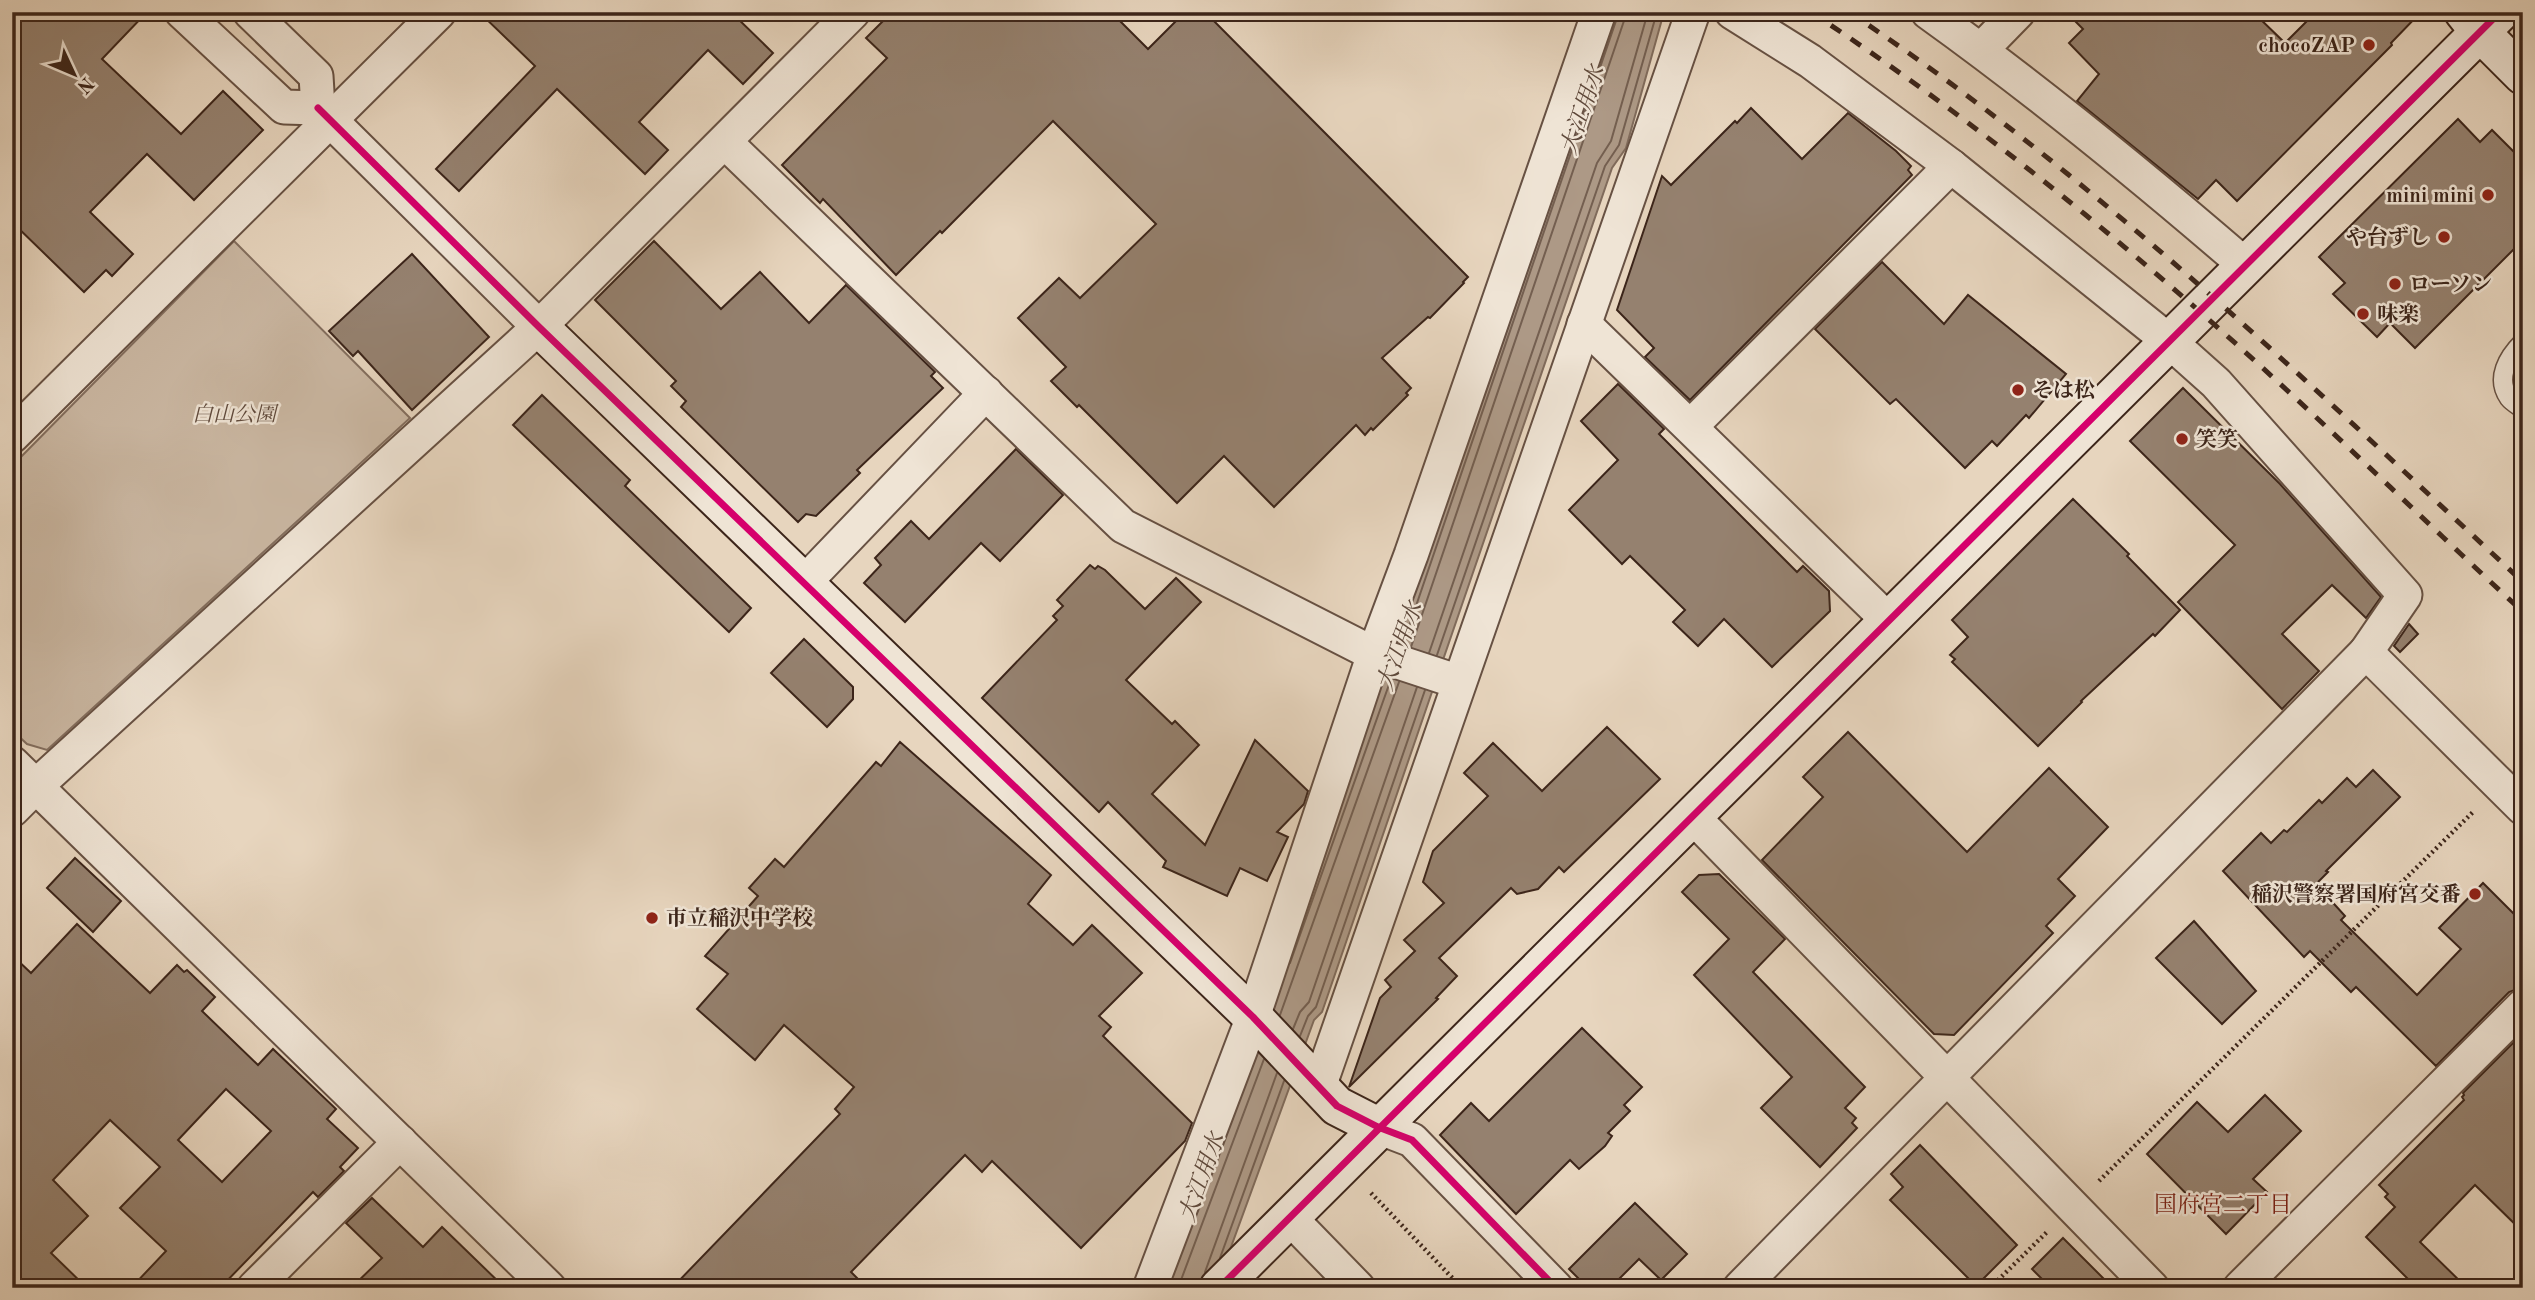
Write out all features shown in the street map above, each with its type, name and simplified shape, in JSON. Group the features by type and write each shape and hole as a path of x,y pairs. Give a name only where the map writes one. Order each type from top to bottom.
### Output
{"street":[{"path":"181,12 284,107 325,114"},
{"path":"250,12 316,76 325,114 539,327 1254,1019 1338,1106 1378,1127 1412,1140 1556,1288"},
{"path":"12,436 325,114 439,12"},
{"path":"12,810 539,327 853,12"},
{"path":"1150,1288 1254,1019 1599,12"},
{"path":"1310,1077 1450,679 1584,324 1693,12"},
{"path":"1732,12 1810,61 1951,166 2169,341 2216,383 2405,595 2366,652 1740,1288"},
{"path":"1928,12 1981,50 2176,205 2245,265"},
{"path":"1981,50 2018,12"},
{"path":"1220,1287 2245,265 2481,19 2523,75"},
{"path":"725,142 1124,526 1378,655 1450,679"},
{"path":"1691,426 1951,166"},
{"path":"1584,324 1888,620"},
{"path":"804,583 986,393"},
{"path":"2366,652 2523,808"},
{"path":"12,763 549,1288"},
{"path":"1691,815 2152,1288"},
{"path":"2240,1288 2523,1006"},
{"path":"254,1288 400,1142"},
{"path":"1289,1217 1358,1288"}],"lane":[{"path":"2523,342 2509,356 2503,377 2509,398 2523,409"}],"path":[{"path":"1990,1288 2500,786"},
{"path":"1365,1187 1462,1288"}],"green space":[{"name":"白山公園","path":"234,241 410,418 47,750 27,744 12,730 12,466"}],"water":[{"name":"大江用水","path":"1612,12 1664,12 1626,148 1612,168 1322,1012 1314,1020 1216,1288 1161,1288 1283,963"}],"building":[{"path":"12,12 147,12 102,59 181,134 223,91 263,130 194,200 147,154 90,212 133,254 112,276 106,270 84,292 12,222"},
{"path":"479,12 731,12 773,53 743,84 708,50 639,122 668,150 645,174 557,89 459,191 436,169 535,66"},
{"path":"892,12 1111,12 1148,49 1185,12 1205,12 1468,277 1430,318 1382,358 1411,388 1406,393 1408,395 1365,435 1356,425 1274,507 1224,456 1177,503 1079,405 1077,407 1051,381 1066,367 1018,318 1059,278 1080,298 1156,224 1053,121 942,233 940,231 896,275 823,199 820,203 782,165 887,58 866,38"},
{"path":"2066,12 2253,12 2285,43 2316,12 2421,12 2392,45 2237,201 2216,180 2198,199 2077,101 2099,74 2069,43 2083,29"},
{"path":"1751,108 1802,159 1848,113 1896,151 1911,166 1908,170 1912,175 1690,400 1645,357 1654,348 1617,310 1662,176 1671,185"},
{"path":"2458,119 2480,142 2492,130 2523,161 2523,240 2415,348 2390,323 2377,337 2333,294 2345,283 2319,257"},
{"path":"654,241 721,309 760,272 809,323 846,285 935,372 931,376 943,388 857,470 860,473 816,516 806,514 798,522 681,407 686,401 671,386 676,381 595,300"},
{"path":"412,254 489,337 412,410 358,351 353,356 329,331"},
{"path":"1882,262 1944,324 1968,295 2066,374 2029,418 2026,415 1997,446 1992,441 1965,468 1896,399 1890,404 1815,329"},
{"path":"1618,384 1664,429 1659,434 1797,572 1803,566 1829,591 1830,611 1772,667 1724,619 1698,646 1673,622 1685,610 1630,556 1622,564 1569,510 1618,460 1581,421"},
{"path":"2183,388 2280,484 2381,597 2366,618 2332,585 2282,634 2319,671 2282,709 2178,602 2235,545 2130,441"},
{"path":"542,395 630,480 625,486 751,608 729,632 513,425"},
{"path":"1016,449 1063,495 1000,561 981,543 905,622 864,583 881,565 875,558 911,521 929,539"},
{"path":"2073,499 2129,554 2127,556 2180,610 2155,636 2153,634 2081,701 2038,746 1952,662 1955,659 1950,655 1968,637 1952,620"},
{"path":"1090,565 1095,569 1098,566 1105,570 1145,609 1176,578 1201,602 1126,680 1172,724 1175,721 1199,745 1152,794 1205,845 1255,740 1308,791 1304,804 1277,832 1288,837 1267,881 1240,868 1227,896 1163,867 1166,861 1108,802 1099,812 982,698 1057,620 1053,616 1063,606 1057,600"},
{"path":"2409,624 2418,634 2400,652 2394,646"},
{"path":"804,639 853,687 853,699 827,727 771,673"},
{"path":"1607,727 1660,779 1564,872 1559,867 1538,889 1517,894 1511,888 1439,958 1457,976 1436,998 1438,999 1349,1087 1380,998 1391,987 1385,980 1415,951 1404,940 1444,903 1423,882 1433,851 1488,796 1464,773 1493,743 1542,791"},
{"path":"1848,732 1967,852 2049,768 2108,827 2058,879 2075,896 2046,926 2053,933 1954,1035 1934,1034 1762,860 1823,797 1803,777"},
{"path":"900,742 1051,875 1028,904 1073,945 1092,925 1142,973 1099,1016 1111,1027 1103,1036 1192,1123 1185,1141 1081,1248 992,1161 982,1172 965,1155 851,1272 867,1288 672,1288 840,1114 835,1109 854,1087 784,1025 755,1060 697,1009 728,974 705,956 758,896 749,888 775,859 784,867 876,762 881,766"},
{"path":"2373,770 2400,797 2316,884 2345,916 2341,920 2417,995 2461,949 2439,928 2483,883 2523,923 2523,987 2509,992 2436,1066 2356,987 2351,992 2310,951 2304,957 2223,871 2261,833 2271,843 2284,830 2287,832 2319,800 2322,803 2347,778 2356,787"},
{"path":"75,858 121,901 93,932 47,888"},
{"path":"1719,874 1785,939 1753,972 1865,1087 1845,1108 1856,1118 1852,1123 1857,1128 1820,1167 1761,1108 1792,1077 1694,975 1729,939 1682,892 1699,875"},
{"path":"2194,921 2256,991 2222,1024 2156,958"},
{"path":"77,924 150,993 177,965 184,972 187,970 215,997 202,1011 258,1065 273,1049 336,1109 327,1119 358,1148 340,1167 344,1171 318,1197 313,1192 220,1288 131,1288 166,1251 120,1208 160,1167 110,1120 53,1180 88,1216 51,1253 87,1288 12,1288 12,955 31,973","holes":["226,1089 271,1131 222,1182 178,1140"]},
{"path":"1582,1028 1642,1087 1624,1105 1630,1111 1608,1133 1612,1136 1605,1146 1579,1169 1570,1160 1516,1214 1440,1135 1471,1103 1489,1121"},
{"path":"2523,1033 2523,1232 2475,1185 2420,1242 2467,1288 2417,1288 2366,1237 2395,1207 2385,1197 2388,1194 2379,1185 2464,1100 2463,1093"},
{"path":"2265,1095 2301,1131 2253,1179 2267,1192 2226,1234 2147,1154 2197,1102 2228,1132"},
{"path":"1920,1145 2017,1245 1976,1286 1890,1200 1903,1187 1891,1174"},
{"path":"372,1198 423,1247 442,1227 505,1288 351,1288 382,1258 346,1223"},
{"path":"1635,1203 1687,1254 1661,1280 1639,1259 1610,1288 1588,1288 1569,1269"},
{"path":"2063,1238 2113,1288 2051,1288 2032,1269"}],"railway":[{"path":"1811,12 1937,100 2059,193 2118,242 2291,394 2523,612"},
{"path":"1849,12 1940,75 2028,142 2113,212 2280,357 2523,582"}],"cycle path":[{"path":"1219,1288 2500,12"},
{"path":"318,108 539,327 1253,1017 1337,1106 1378,1127 1412,1140 1556,1288"}],"place":[{"name":"chocoZAP","path":"2369,45"},
{"name":"mini mini","path":"2488,195"},
{"name":"や台ずし","path":"2444,237"},
{"name":"ローソン","path":"2395,284"},
{"name":"味楽","path":"2363,314"},
{"name":"そは松","path":"2018,390"},
{"name":"笑笑","path":"2182,439"},
{"name":"稲沢警察署国府宮交番","path":"2475,894"},
{"name":"市立稲沢中学校","path":"652,918"}],"district":[{"name":"国府宮二丁目","path":"2223,1204"}]}
